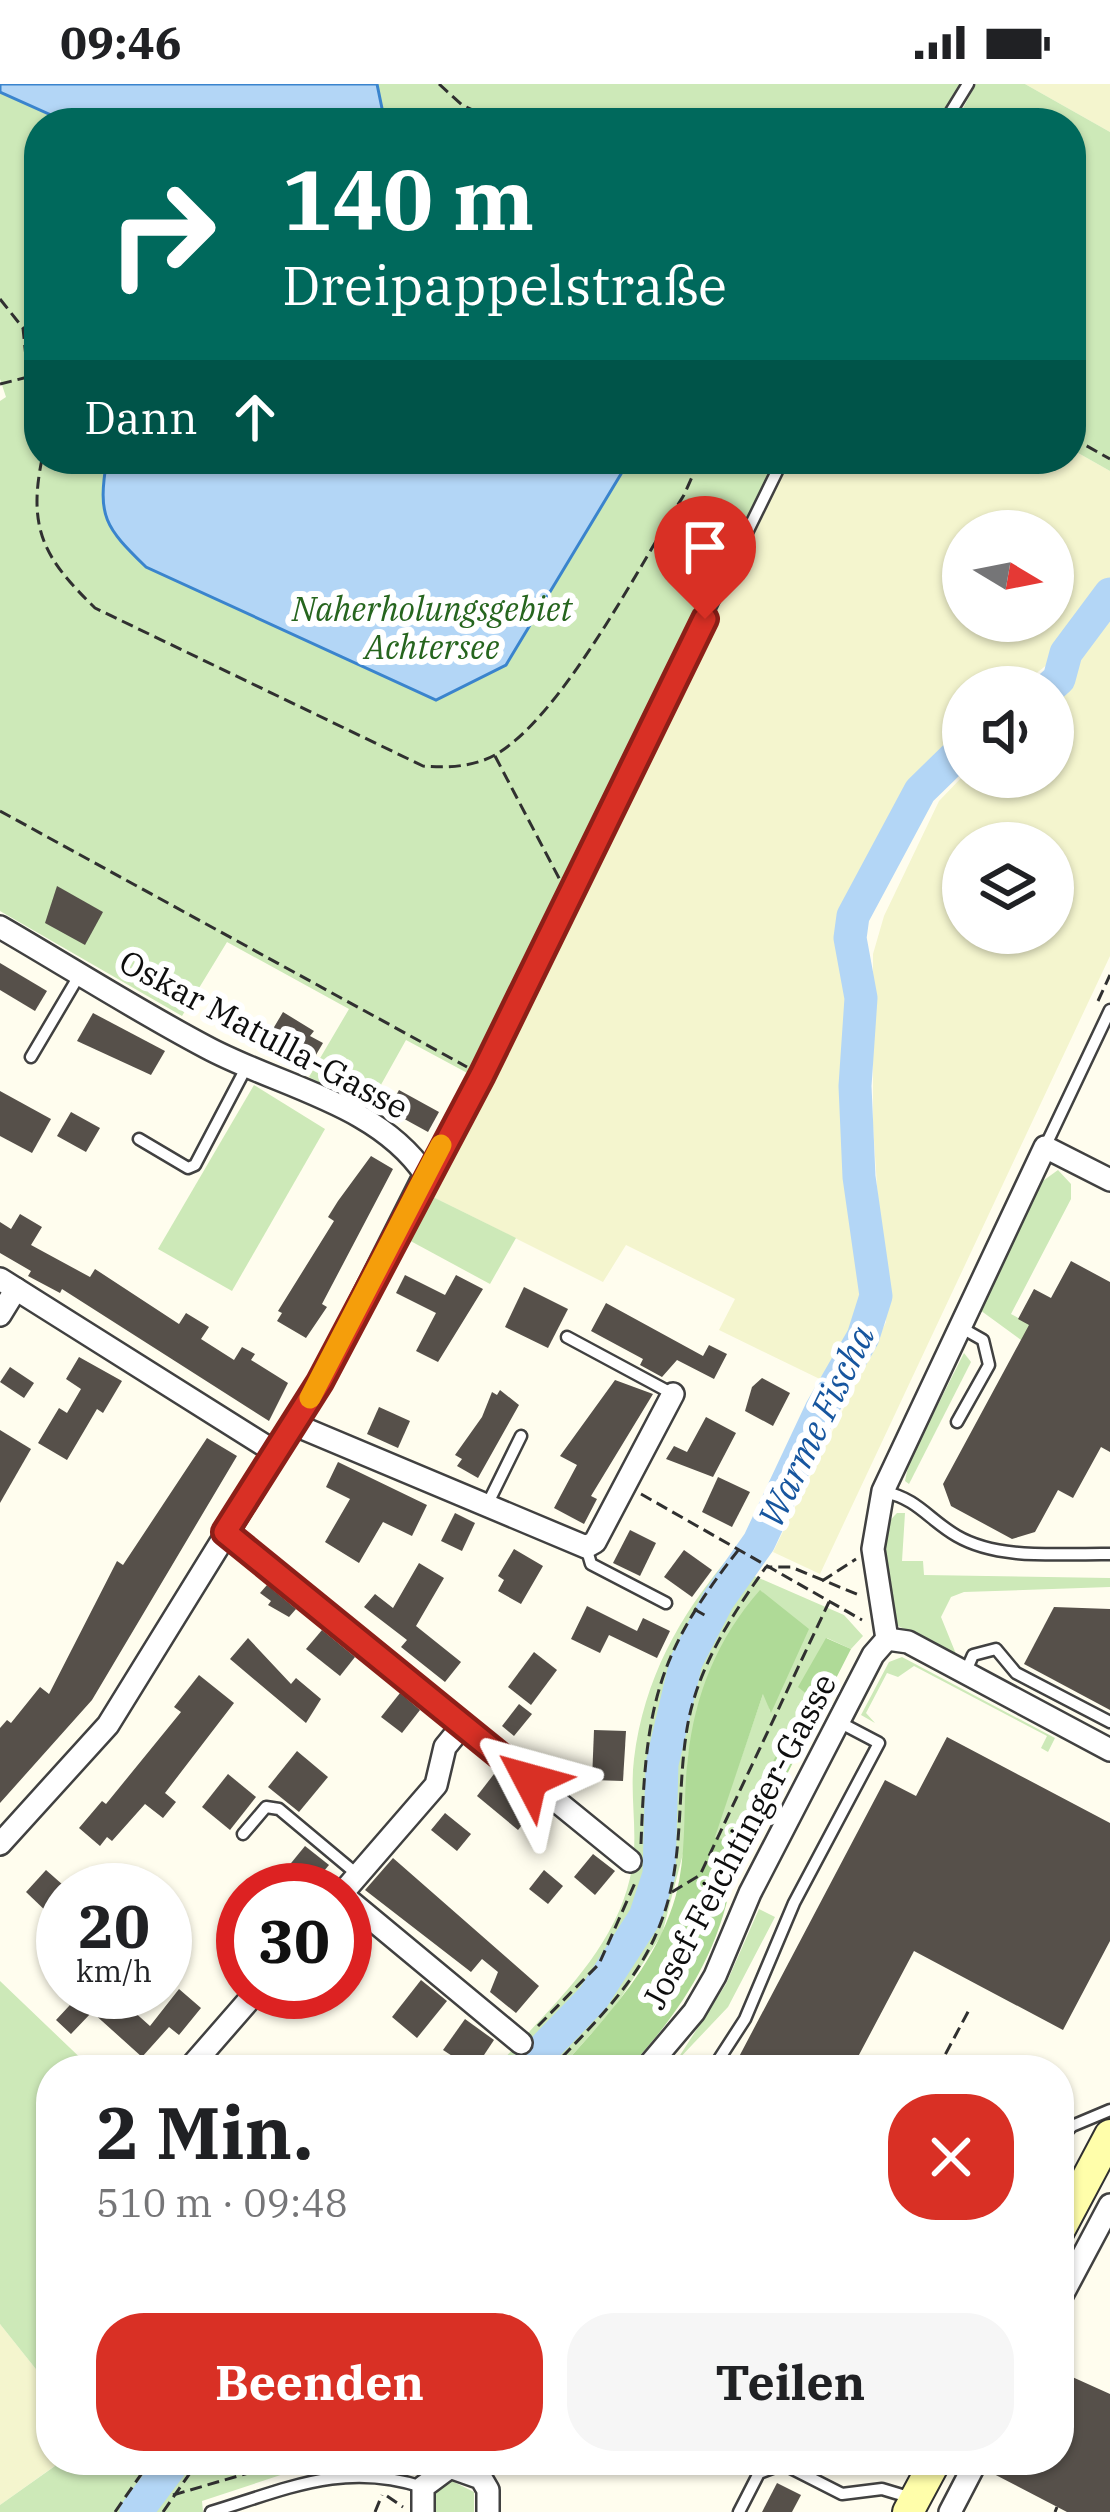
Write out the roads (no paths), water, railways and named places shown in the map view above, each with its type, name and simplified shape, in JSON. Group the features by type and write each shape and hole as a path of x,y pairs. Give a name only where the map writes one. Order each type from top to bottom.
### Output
{"main road":[{"path":"1074,2202 1110,2134"},
{"path":"912,2505 928,2475"}],"street":[{"name":"Oskar Matulla-Gasse","path":"0,927 247,1066 289,1080 406,1145 425,1174"},
{"path":"1110,1180 1045,1147 883,1491 872,1549 887,1639 908,1642 1110,1750"},
{"path":"0,1844 108,1725 320,1382 425,1174"},
{"path":"0,1315 8,1284 275,1452"},
{"path":"293,1424 586,1547 595,1542 673,1394"},
{"path":"225,1532 637,1859"},
{"name":"Josef-Feichtinger-Gasse","path":"657,2055 704,1994 839,1722 887,1639"},
{"path":"369,1863 436,1785 445,1747 463,1725"},
{"path":"372,1908 520,2044"},
{"path":"201,2055 232,2019"},
{"path":"1074,2273 1110,2207"},
{"path":"423,2512 423,2487 435,2475"},
{"path":"477,2475 488,2490 488,2512"},
{"path":"950,2512 968,2475"}],"lane":[{"path":"425,1174 482,1075 776,474"},
{"path":"31,1057 80,974"},
{"path":"1045,1147 1110,1010"},
{"path":"140,1139 188,1168 195,1165 247,1066"},
{"path":"957,1422 989,1365 983,1340 960,1327"},
{"path":"567,1337 673,1394"},
{"path":"488,1503 521,1436"},
{"path":"883,1491 924,1507 961,1539 1008,1552 1110,1554"},
{"path":"586,1547 590,1564 666,1603"},
{"path":"965,1674 973,1655 996,1649 1016,1673 1110,1722"},
{"path":"722,2055 878,1743 839,1722"},
{"path":"243,1834 266,1807 279,1809 327,1863"},
{"path":"1074,2125 1110,2110"},
{"path":"211,2512 341,2475"},
{"path":"368,2475 390,2476 423,2487"},
{"path":"739,2512 758,2475"},
{"path":"805,2475 842,2494 882,2489 912,2505"}],"water":[{"path":"0,84 377,84 382,108 36,108 0,92"},
{"path":"105,474 621,474 506,665 436,700 146,567 113,531 103,495"}],"waterway":[{"name":"Warme Fischa","path":"1062,666 1066,653 1110,594"},
{"name":"Warme Fischa","path":"538,2055 593,1998 645,1917 659,1874 662,1764 686,1662 718,1600 759,1542 821,1410 863,1337 876,1296 859,1177 855,1086 861,998 850,938 853,916 920,791 942,770"},
{"name":"Warme Fischa","path":"136,2512 164,2475"}],"park label":[{"name":"Naherholungsgebiet Achtersee","path":"432,628"}]}
